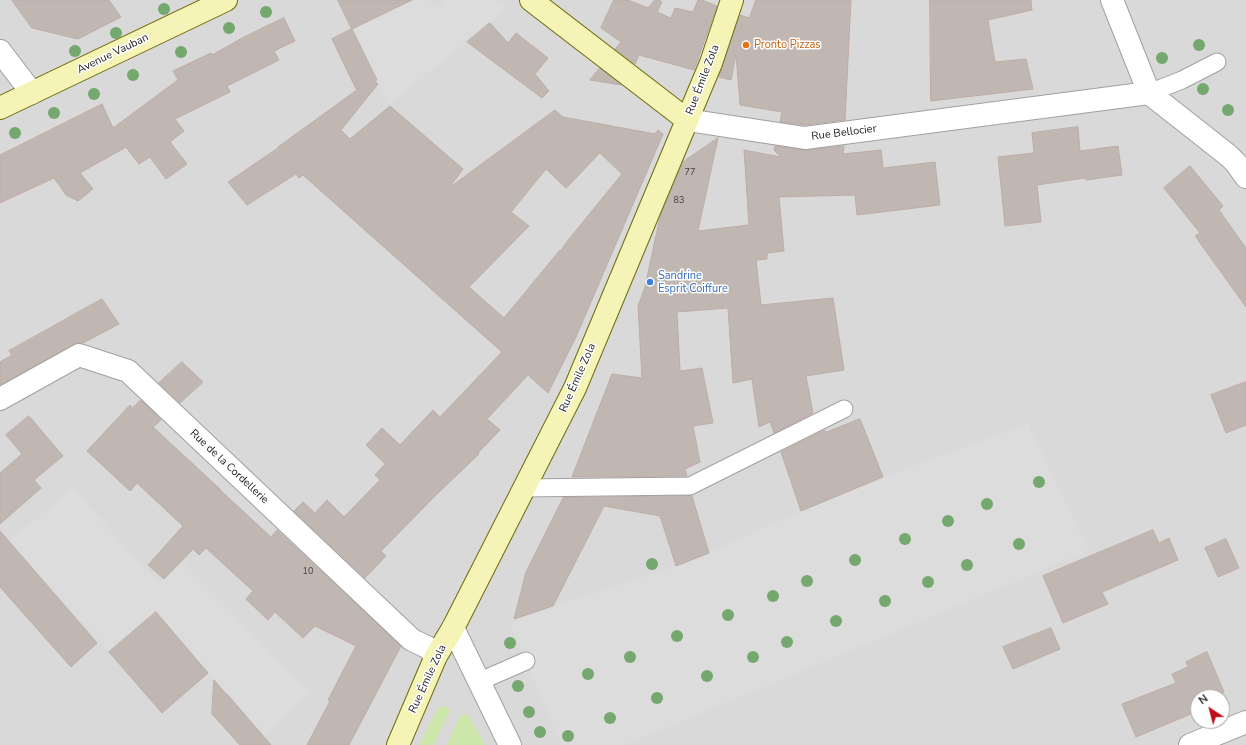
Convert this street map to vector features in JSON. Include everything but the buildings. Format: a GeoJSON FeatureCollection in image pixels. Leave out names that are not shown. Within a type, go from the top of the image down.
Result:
{"type":"FeatureCollection","features":[{"type":"Feature","properties":{"kind":"main road","name":"Avenue Vauban"},"geometry":{"type":"LineString","coordinates":[[0,108],[226,0]]}},
{"type":"Feature","properties":{"kind":"main road","name":"Rue Bellocier"},"geometry":{"type":"LineString","coordinates":[[531,0],[687,120]]}},
{"type":"Feature","properties":{"kind":"main road","name":"Rue Émile Zola"},"geometry":{"type":"LineString","coordinates":[[398,745],[436,656],[453,628],[575,388],[711,63],[732,0]]}},
{"type":"Feature","properties":{"kind":"street"},"geometry":{"type":"LineString","coordinates":[[1112,0],[1149,93],[1229,156],[1246,177]]}},
{"type":"Feature","properties":{"kind":"street"},"geometry":{"type":"LineString","coordinates":[[0,51],[32,93]]}},
{"type":"Feature","properties":{"kind":"street","name":"Rue Bellocier"},"geometry":{"type":"LineString","coordinates":[[687,120],[805,138],[1149,93]]}},
{"type":"Feature","properties":{"kind":"street","name":"Rue de la Cordellerie"},"geometry":{"type":"LineString","coordinates":[[0,400],[78,355],[128,371],[412,640],[427,647],[436,656]]}},
{"type":"Feature","properties":{"kind":"street"},"geometry":{"type":"LineString","coordinates":[[453,628],[510,745]]}},
{"type":"Feature","properties":{"kind":"street"},"geometry":{"type":"LineString","coordinates":[[1190,745],[1246,722]]}},
{"type":"Feature","properties":{"kind":"lane"},"geometry":{"type":"LineString","coordinates":[[1149,93],[1182,80],[1217,62]]}},
{"type":"Feature","properties":{"kind":"lane"},"geometry":{"type":"LineString","coordinates":[[524,488],[690,486],[844,409]]}},
{"type":"Feature","properties":{"kind":"lane"},"geometry":{"type":"LineString","coordinates":[[478,682],[526,661]]}},
{"type":"Feature","properties":{"kind":"shaded area"},"geometry":{"type":"Polygon","coordinates":[[[0,0],[1246,0],[1246,745],[0,745],[0,0]]]}},
{"type":"Feature","properties":{"kind":"shaded area"},"geometry":{"type":"Polygon","coordinates":[[[412,0],[427,0],[439,8],[445,0],[495,0],[508,8],[389,105],[352,29],[412,0]]]}},
{"type":"Feature","properties":{"kind":"shaded area"},"geometry":{"type":"Polygon","coordinates":[[[1028,424],[1089,551],[625,745],[561,745],[510,624],[554,606],[689,562],[801,511],[883,477],[1028,424]]]}},
{"type":"Feature","properties":{"kind":"shaded area"},"geometry":{"type":"Polygon","coordinates":[[[73,488],[158,583],[183,562],[311,693],[263,736],[156,613],[109,652],[9,541],[73,488]]]}},
{"type":"Feature","properties":{"kind":"green space"},"geometry":{"type":"Polygon","coordinates":[[[446,706],[450,710],[434,745],[419,745],[438,708],[446,706]]]}},
{"type":"Feature","properties":{"kind":"green space"},"geometry":{"type":"Polygon","coordinates":[[[468,714],[485,745],[447,745],[460,716],[468,714]]]}},
{"type":"Feature","properties":{"kind":"place","name":"Pronto Pizzas"},"geometry":{"type":"Point","coordinates":[746,45]}},
{"type":"Feature","properties":{"kind":"place","name":"Sandrine Esprit Coiffure"},"geometry":{"type":"Point","coordinates":[650,282]}}]}
